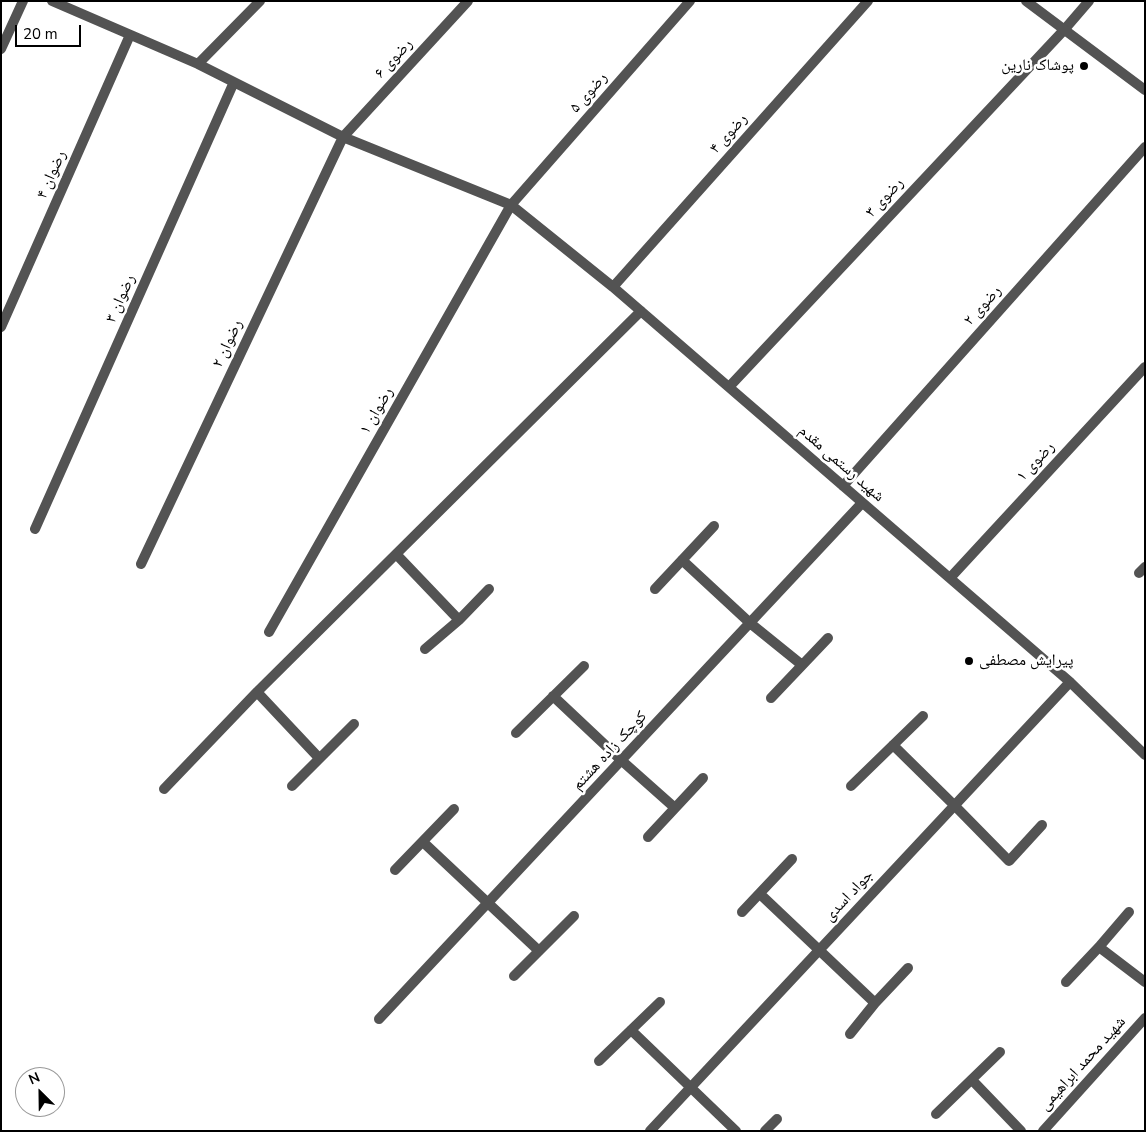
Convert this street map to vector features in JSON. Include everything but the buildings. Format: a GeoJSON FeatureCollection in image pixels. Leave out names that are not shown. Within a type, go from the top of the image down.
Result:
{"type":"FeatureCollection","features":[{"type":"Feature","properties":{"kind":"street"},"geometry":{"type":"LineString","coordinates":[[1,49],[24,1]]}},
{"type":"Feature","properties":{"kind":"street","name":"شهید رستمی مقدم"},"geometry":{"type":"LineString","coordinates":[[52,1],[198,64],[342,136],[511,205],[613,287],[1070,682],[1145,756]]}},
{"type":"Feature","properties":{"kind":"street"},"geometry":{"type":"LineString","coordinates":[[198,64],[260,1]]}},
{"type":"Feature","properties":{"kind":"street","name":"رضوی ۶"},"geometry":{"type":"LineString","coordinates":[[342,136],[468,1]]}},
{"type":"Feature","properties":{"kind":"street","name":"رضوی ۵"},"geometry":{"type":"LineString","coordinates":[[511,205],[690,1]]}},
{"type":"Feature","properties":{"kind":"street","name":"رضوی ۴"},"geometry":{"type":"LineString","coordinates":[[613,287],[868,1]]}},
{"type":"Feature","properties":{"kind":"street"},"geometry":{"type":"LineString","coordinates":[[1026,1],[1145,90]]}},
{"type":"Feature","properties":{"kind":"street","name":"رضوی ۳"},"geometry":{"type":"LineString","coordinates":[[728,387],[1064,30],[1089,1]]}},
{"type":"Feature","properties":{"kind":"street","name":"رضوان ۴"},"geometry":{"type":"LineString","coordinates":[[1,327],[130,35]]}},
{"type":"Feature","properties":{"kind":"street","name":"رضوان ۳"},"geometry":{"type":"LineString","coordinates":[[35,529],[234,82]]}},
{"type":"Feature","properties":{"kind":"street","name":"رضوان ۲"},"geometry":{"type":"LineString","coordinates":[[141,564],[342,136]]}},
{"type":"Feature","properties":{"kind":"street","name":"رضوی ۲"},"geometry":{"type":"LineString","coordinates":[[843,486],[1145,147]]}},
{"type":"Feature","properties":{"kind":"street","name":"رضوان ۱"},"geometry":{"type":"LineString","coordinates":[[268,632],[511,205]]}},
{"type":"Feature","properties":{"kind":"street"},"geometry":{"type":"LineString","coordinates":[[164,789],[257,692],[641,311]]}},
{"type":"Feature","properties":{"kind":"street","name":"رضوی ۱"},"geometry":{"type":"LineString","coordinates":[[950,578],[1145,367]]}},
{"type":"Feature","properties":{"kind":"street","name":"کوچک زاده هشتم"},"geometry":{"type":"LineString","coordinates":[[379,1019],[862,502]]}},
{"type":"Feature","properties":{"kind":"street"},"geometry":{"type":"LineString","coordinates":[[655,589],[714,526]]}},
{"type":"Feature","properties":{"kind":"street"},"geometry":{"type":"LineString","coordinates":[[396,554],[459,620]]}},
{"type":"Feature","properties":{"kind":"street"},"geometry":{"type":"LineString","coordinates":[[682,560],[750,623],[802,665]]}},
{"type":"Feature","properties":{"kind":"street"},"geometry":{"type":"LineString","coordinates":[[425,649],[459,620],[489,589]]}},
{"type":"Feature","properties":{"kind":"street"},"geometry":{"type":"LineString","coordinates":[[771,698],[828,638]]}},
{"type":"Feature","properties":{"kind":"street"},"geometry":{"type":"LineString","coordinates":[[516,733],[584,666]]}},
{"type":"Feature","properties":{"kind":"street","name":"جواد اسدی"},"geometry":{"type":"LineString","coordinates":[[650,1131],[1070,682]]}},
{"type":"Feature","properties":{"kind":"street"},"geometry":{"type":"LineString","coordinates":[[257,692],[319,758]]}},
{"type":"Feature","properties":{"kind":"street"},"geometry":{"type":"LineString","coordinates":[[553,696],[675,808]]}},
{"type":"Feature","properties":{"kind":"street"},"geometry":{"type":"LineString","coordinates":[[851,786],[923,716]]}},
{"type":"Feature","properties":{"kind":"street"},"geometry":{"type":"LineString","coordinates":[[292,786],[354,724]]}},
{"type":"Feature","properties":{"kind":"street"},"geometry":{"type":"LineString","coordinates":[[893,745],[1009,860],[1042,825]]}},
{"type":"Feature","properties":{"kind":"street"},"geometry":{"type":"LineString","coordinates":[[648,837],[702,778]]}},
{"type":"Feature","properties":{"kind":"street"},"geometry":{"type":"LineString","coordinates":[[395,870],[454,809]]}},
{"type":"Feature","properties":{"kind":"street"},"geometry":{"type":"LineString","coordinates":[[423,842],[539,951]]}},
{"type":"Feature","properties":{"kind":"street"},"geometry":{"type":"LineString","coordinates":[[742,912],[792,859]]}},
{"type":"Feature","properties":{"kind":"street"},"geometry":{"type":"LineString","coordinates":[[760,894],[875,1003]]}},
{"type":"Feature","properties":{"kind":"street"},"geometry":{"type":"LineString","coordinates":[[1066,982],[1129,912]]}},
{"type":"Feature","properties":{"kind":"street"},"geometry":{"type":"LineString","coordinates":[[514,976],[574,916]]}},
{"type":"Feature","properties":{"kind":"street"},"geometry":{"type":"LineString","coordinates":[[1099,947],[1145,982]]}},
{"type":"Feature","properties":{"kind":"street"},"geometry":{"type":"LineString","coordinates":[[850,1034],[875,1003],[908,968]]}},
{"type":"Feature","properties":{"kind":"street"},"geometry":{"type":"LineString","coordinates":[[599,1062],[660,1002]]}},
{"type":"Feature","properties":{"kind":"street","name":"شهید محمد ابراهیمی"},"geometry":{"type":"LineString","coordinates":[[1042,1131],[1145,1018]]}},
{"type":"Feature","properties":{"kind":"street"},"geometry":{"type":"LineString","coordinates":[[631,1030],[736,1131]]}},
{"type":"Feature","properties":{"kind":"street"},"geometry":{"type":"LineString","coordinates":[[936,1114],[1000,1052]]}},
{"type":"Feature","properties":{"kind":"street"},"geometry":{"type":"LineString","coordinates":[[972,1080],[1021,1131]]}},
{"type":"Feature","properties":{"kind":"street"},"geometry":{"type":"LineString","coordinates":[[765,1131],[777,1119]]}},
{"type":"Feature","properties":{"kind":"place","name":"پوشاک نارین"},"geometry":{"type":"Point","coordinates":[1084,66]}},
{"type":"Feature","properties":{"kind":"place","name":"پیرایش مصطفی"},"geometry":{"type":"Point","coordinates":[969,661]}}]}
